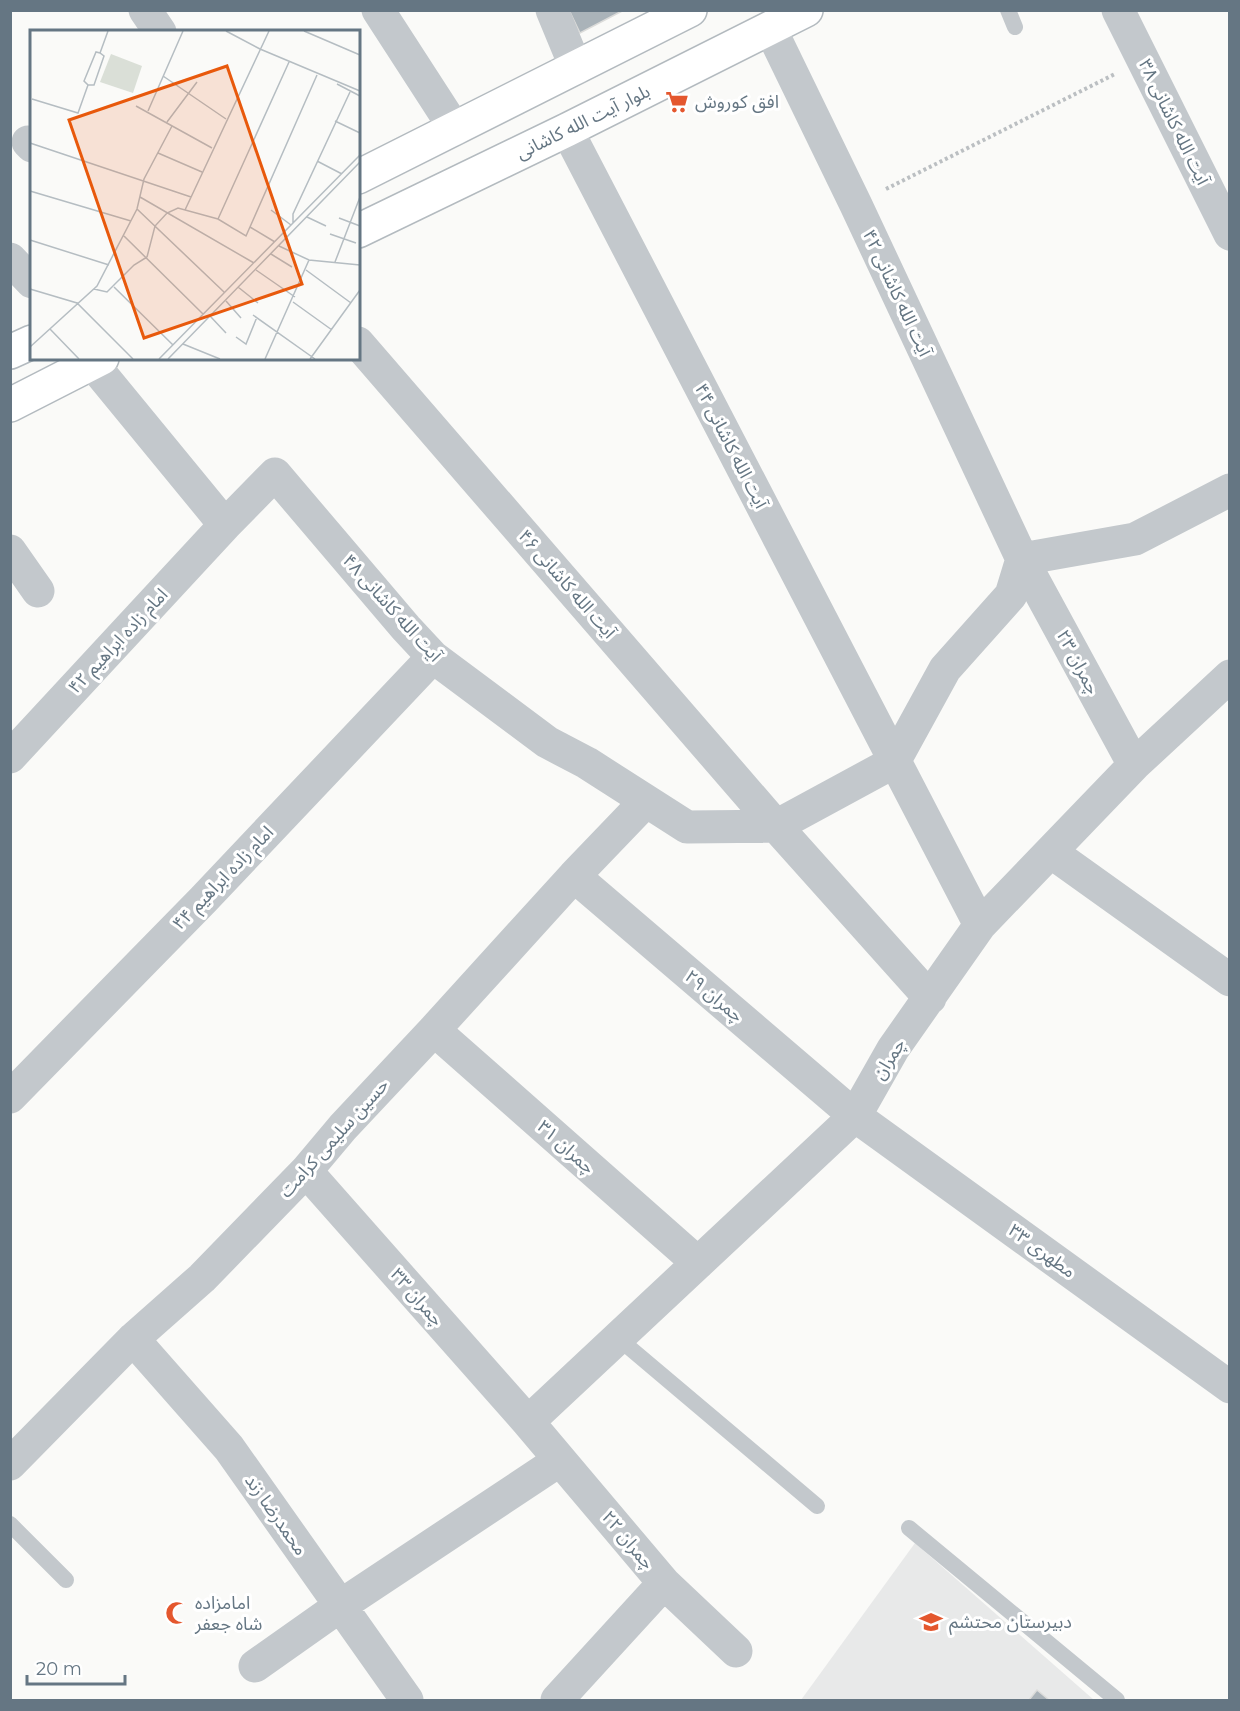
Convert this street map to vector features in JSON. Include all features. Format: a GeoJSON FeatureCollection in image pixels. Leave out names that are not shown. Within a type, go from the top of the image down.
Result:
{"type":"FeatureCollection","features":[{"type":"Feature","properties":{"kind":"main road"},"geometry":{"type":"LineString","coordinates":[[360,176],[690,10]]}},
{"type":"Feature","properties":{"kind":"main road","name":"بلوار آیت الله کاشانی"},"geometry":{"type":"LineString","coordinates":[[360,230],[567,130],[806,10]]}},
{"type":"Feature","properties":{"kind":"main road"},"geometry":{"type":"LineString","coordinates":[[10,352],[30,343]]}},
{"type":"Feature","properties":{"kind":"main road"},"geometry":{"type":"LineString","coordinates":[[10,405],[94,360]]}},
{"type":"Feature","properties":{"kind":"street"},"geometry":{"type":"LineString","coordinates":[[145,10],[159,30]]}},
{"type":"Feature","properties":{"kind":"street"},"geometry":{"type":"LineString","coordinates":[[378,10],[455,129]]}},
{"type":"Feature","properties":{"kind":"street"},"geometry":{"type":"LineString","coordinates":[[552,10],[576,68]]}},
{"type":"Feature","properties":{"kind":"street","name":"آیت الله کاشانی ۳۸"},"geometry":{"type":"LineString","coordinates":[[1118,10],[1230,234]]}},
{"type":"Feature","properties":{"kind":"street","name":"آیت الله کاشانی ۴۲"},"geometry":{"type":"LineString","coordinates":[[770,28],[856,205],[1022,559]]}},
{"type":"Feature","properties":{"kind":"street","name":"آیت الله کاشانی ۴۴"},"geometry":{"type":"LineString","coordinates":[[567,130],[980,925]]}},
{"type":"Feature","properties":{"kind":"street"},"geometry":{"type":"LineString","coordinates":[[10,259],[30,280]]}},
{"type":"Feature","properties":{"kind":"street","name":"آیت الله کاشانی ۴۶"},"geometry":{"type":"LineString","coordinates":[[360,345],[776,826],[930,998]]}},
{"type":"Feature","properties":{"kind":"street"},"geometry":{"type":"LineString","coordinates":[[94,360],[225,525]]}},
{"type":"Feature","properties":{"kind":"street","name":"آیت الله کاشانی ۴۸"},"geometry":{"type":"LineString","coordinates":[[225,525],[276,474],[398,619],[433,657],[547,742],[587,763],[687,827],[776,826]]}},
{"type":"Feature","properties":{"kind":"street"},"geometry":{"type":"LineString","coordinates":[[776,826],[894,762],[945,669],[1011,595],[1022,559],[1135,539],[1230,490]]}},
{"type":"Feature","properties":{"kind":"street","name":"امام زاده ابراهیم ۴۲"},"geometry":{"type":"LineString","coordinates":[[10,756],[225,525]]}},
{"type":"Feature","properties":{"kind":"street"},"geometry":{"type":"LineString","coordinates":[[10,551],[38,591]]}},
{"type":"Feature","properties":{"kind":"street","name":"چمران ۲۳"},"geometry":{"type":"LineString","coordinates":[[1022,559],[1134,765]]}},
{"type":"Feature","properties":{"kind":"street","name":"امام زاده ابراهیم ۴۴"},"geometry":{"type":"LineString","coordinates":[[10,1097],[203,900],[433,657]]}},
{"type":"Feature","properties":{"kind":"street","name":"چمران"},"geometry":{"type":"LineString","coordinates":[[528,1422],[855,1116],[893,1049],[980,925],[1134,765],[1230,676]]}},
{"type":"Feature","properties":{"kind":"street","name":"حسین سلیمی کرامت"},"geometry":{"type":"LineString","coordinates":[[10,1464],[133,1339],[201,1278],[306,1171],[343,1127],[573,876],[646,801]]}},
{"type":"Feature","properties":{"kind":"street"},"geometry":{"type":"LineString","coordinates":[[1051,852],[1230,980]]}},
{"type":"Feature","properties":{"kind":"street","name":"چمران ۲۹"},"geometry":{"type":"LineString","coordinates":[[573,876],[855,1116]]}},
{"type":"Feature","properties":{"kind":"street","name":"چمران ۳۱"},"geometry":{"type":"LineString","coordinates":[[434,1030],[698,1263]]}},
{"type":"Feature","properties":{"kind":"street","name":"مطهری ۳۳"},"geometry":{"type":"LineString","coordinates":[[855,1116],[1230,1387]]}},
{"type":"Feature","properties":{"kind":"street","name":"چمران ۳۳"},"geometry":{"type":"LineString","coordinates":[[306,1171],[528,1422]]}},
{"type":"Feature","properties":{"kind":"street","name":"محمدرضا زند"},"geometry":{"type":"LineString","coordinates":[[133,1339],[229,1448],[406,1701]]}},
{"type":"Feature","properties":{"kind":"street","name":"چمران ۲۲"},"geometry":{"type":"LineString","coordinates":[[528,1422],[664,1583],[736,1651]]}},
{"type":"Feature","properties":{"kind":"street"},"geometry":{"type":"LineString","coordinates":[[255,1666],[340,1606],[560,1460]]}},
{"type":"Feature","properties":{"kind":"street"},"geometry":{"type":"LineString","coordinates":[[557,1701],[664,1583]]}},
{"type":"Feature","properties":{"kind":"lane"},"geometry":{"type":"LineString","coordinates":[[1008,10],[1015,27]]}},
{"type":"Feature","properties":{"kind":"lane"},"geometry":{"type":"LineString","coordinates":[[618,1338],[817,1506]]}},
{"type":"Feature","properties":{"kind":"lane"},"geometry":{"type":"LineString","coordinates":[[10,1524],[66,1580]]}},
{"type":"Feature","properties":{"kind":"lane"},"geometry":{"type":"LineString","coordinates":[[909,1528],[1117,1701]]}},
{"type":"Feature","properties":{"kind":"path"},"geometry":{"type":"LineString","coordinates":[[856,205],[1143,60]]}},
{"type":"Feature","properties":{"kind":"shaded area","name":"دبیرستان محتشم"},"geometry":{"type":"Polygon","coordinates":[[[915,1543],[1094,1700],[801,1700],[915,1543]]]}},
{"type":"Feature","properties":{"kind":"building"},"geometry":{"type":"Polygon","coordinates":[[[569,10],[624,10],[580,33],[569,10]]]}},
{"type":"Feature","properties":{"kind":"building"},"geometry":{"type":"Polygon","coordinates":[[[1037,1690],[1049,1700],[1029,1700],[1037,1690]]]}},
{"type":"Feature","properties":{"kind":"place","name":"افق کوروش"},"geometry":{"type":"Point","coordinates":[677,102]}},
{"type":"Feature","properties":{"kind":"place","name":"امامزاده شاه جعفر"},"geometry":{"type":"Point","coordinates":[177,1613]}},
{"type":"Feature","properties":{"kind":"place","name":"دبیرستان محتشم"},"geometry":{"type":"Point","coordinates":[931,1622]}}]}
